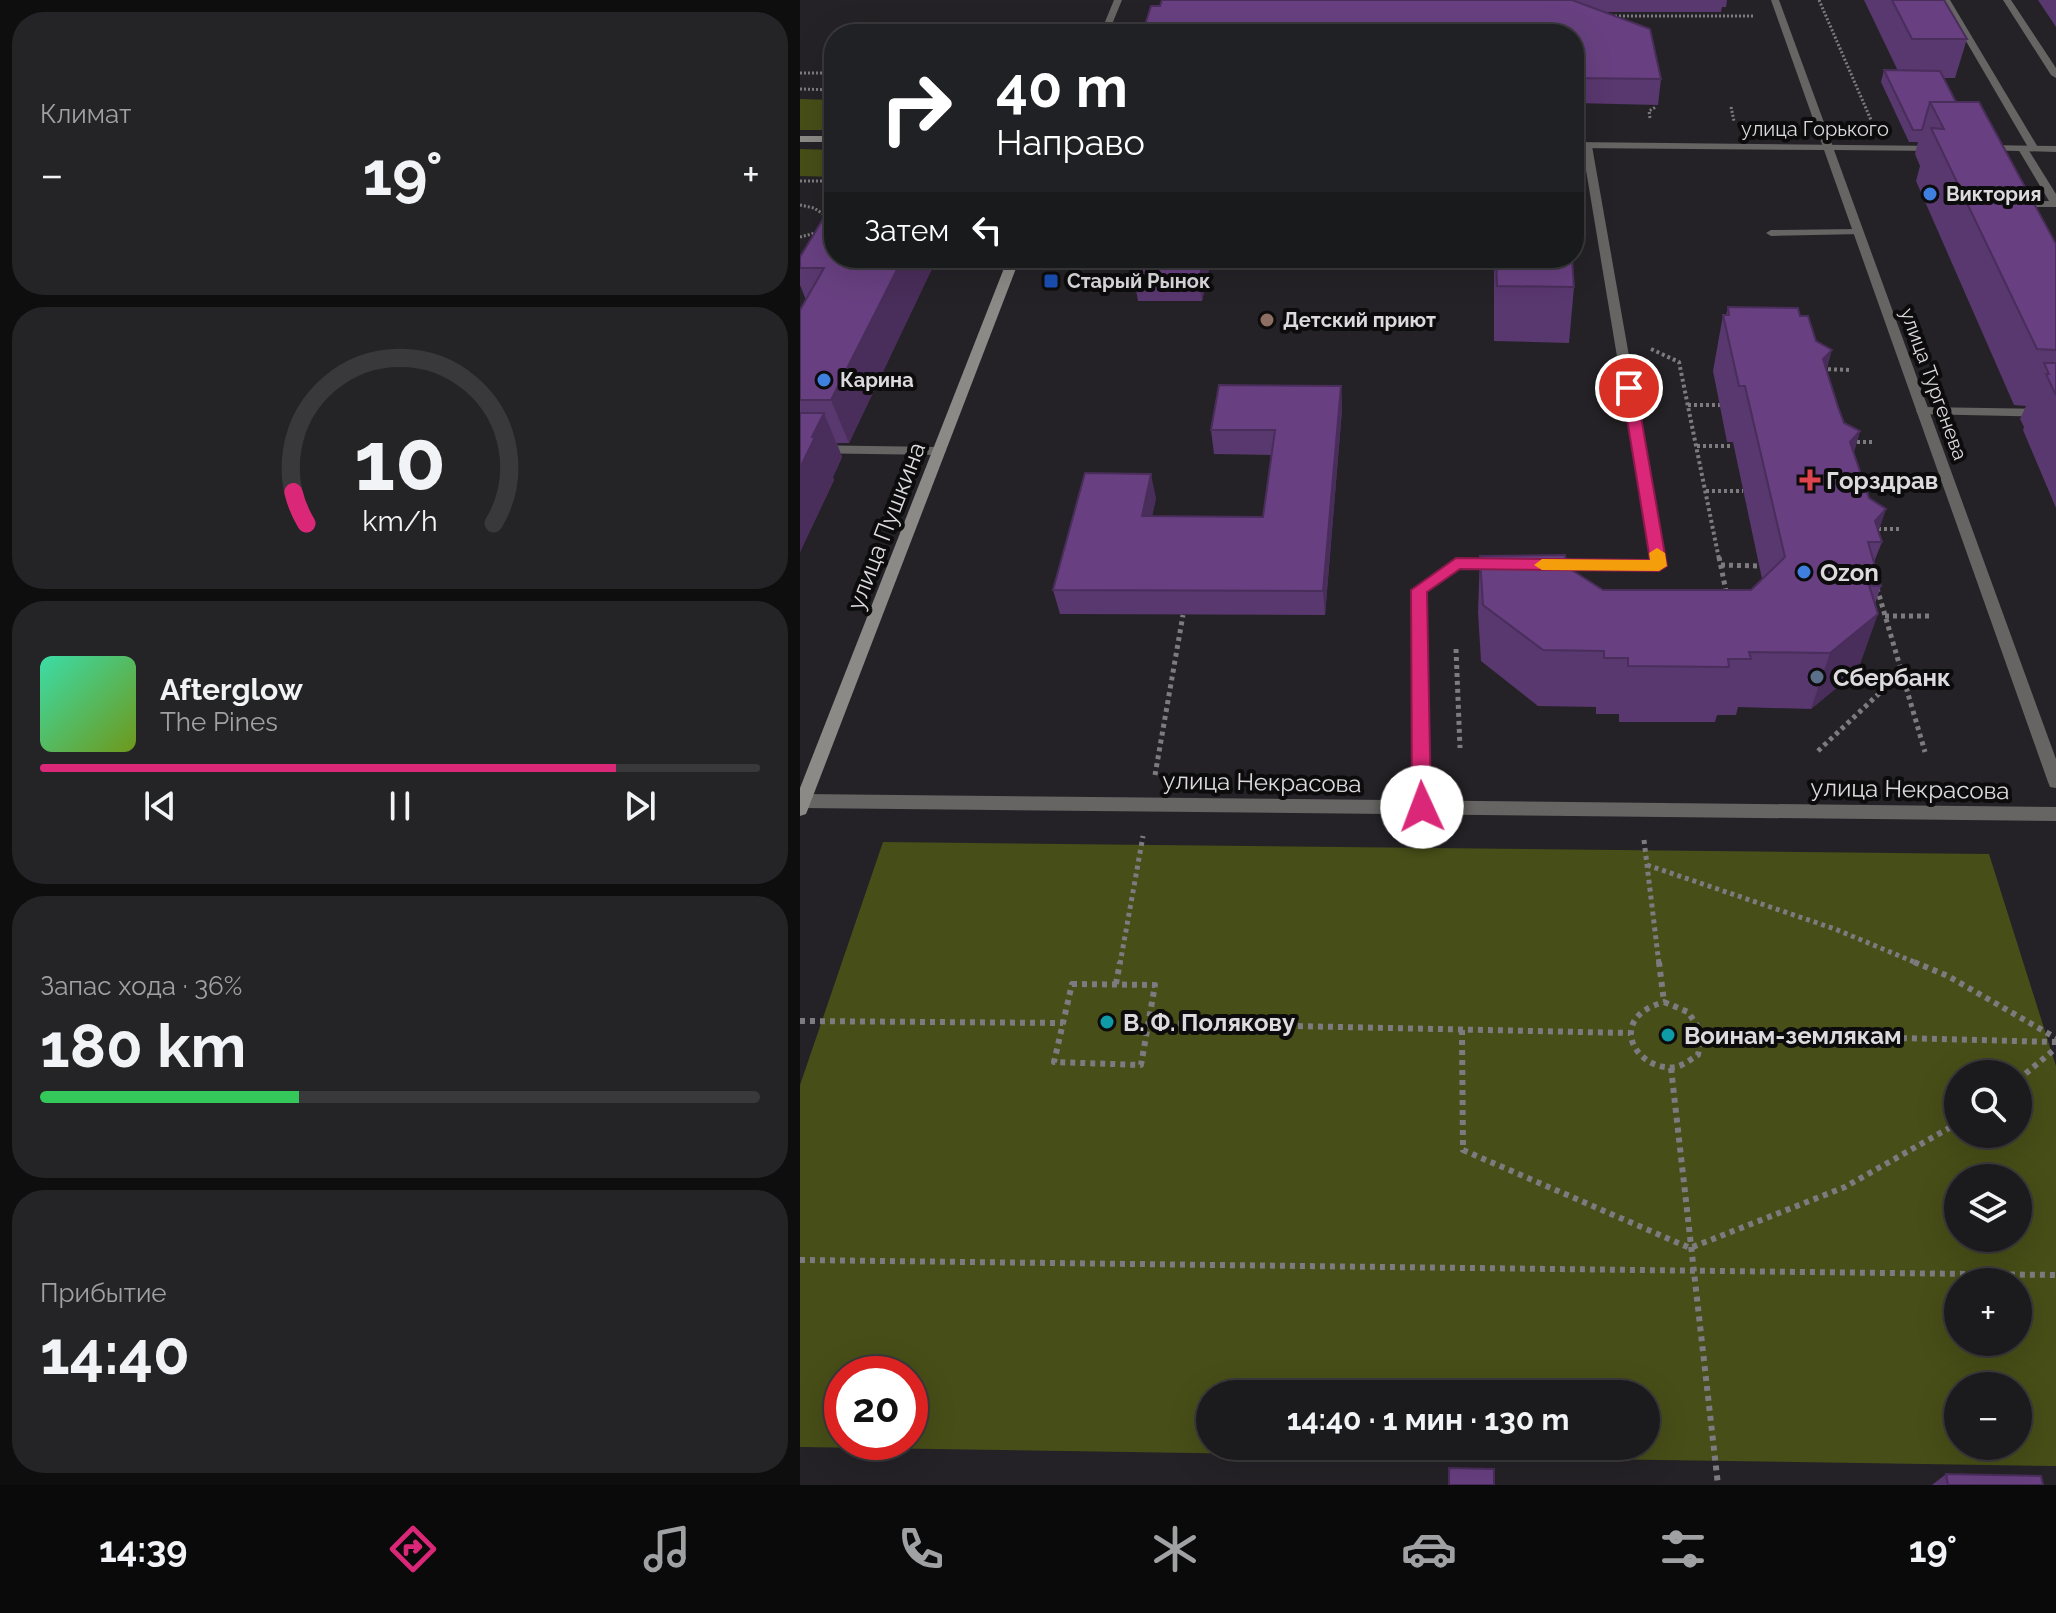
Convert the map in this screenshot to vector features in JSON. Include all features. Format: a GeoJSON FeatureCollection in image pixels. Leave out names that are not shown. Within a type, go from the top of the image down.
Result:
{"type":"FeatureCollection","features":[{"type":"Feature","properties":{"kind":"main road"},"geometry":{"type":"LineString","coordinates":[[800,139],[824,139]]}},
{"type":"Feature","properties":{"kind":"main road","name":"улица Пушкина"},"geometry":{"type":"LineString","coordinates":[[802,805],[1010,268]]}},
{"type":"Feature","properties":{"kind":"street"},"geometry":{"type":"LineString","coordinates":[[1108,24],[1118,0]]}},
{"type":"Feature","properties":{"kind":"street","name":"улица Тургенева"},"geometry":{"type":"LineString","coordinates":[[1775,0],[2056,782]]}},
{"type":"Feature","properties":{"kind":"street"},"geometry":{"type":"LineString","coordinates":[[1946,0],[2056,203],[2010,204],[2016,215]]}},
{"type":"Feature","properties":{"kind":"street"},"geometry":{"type":"LineString","coordinates":[[2007,0],[2056,75]]}},
{"type":"Feature","properties":{"kind":"street","name":"улица Горького"},"geometry":{"type":"LineString","coordinates":[[1584,146],[1945,148]]}},
{"type":"Feature","properties":{"kind":"street"},"geometry":{"type":"LineString","coordinates":[[1976,148],[2056,149]]}},
{"type":"Feature","properties":{"kind":"street"},"geometry":{"type":"LineString","coordinates":[[1534,564],[1659,566],[1584,167]]}},
{"type":"Feature","properties":{"kind":"street"},"geometry":{"type":"LineString","coordinates":[[1771,233],[1858,232]]}},
{"type":"Feature","properties":{"kind":"street"},"geometry":{"type":"LineString","coordinates":[[1922,411],[2056,413]]}},
{"type":"Feature","properties":{"kind":"street"},"geometry":{"type":"LineString","coordinates":[[800,449],[939,451]]}},
{"type":"Feature","properties":{"kind":"street"},"geometry":{"type":"LineString","coordinates":[[1422,807],[1419,590],[1456,564],[1519,564]]}},
{"type":"Feature","properties":{"kind":"street","name":"улица Некрасова"},"geometry":{"type":"LineString","coordinates":[[802,805],[1149,804],[2056,814]]}},
{"type":"Feature","properties":{"kind":"path"},"geometry":{"type":"LineString","coordinates":[[1819,0],[1883,148]]}},
{"type":"Feature","properties":{"kind":"path"},"geometry":{"type":"LineString","coordinates":[[1603,16],[1758,16]]}},
{"type":"Feature","properties":{"kind":"path"},"geometry":{"type":"LineString","coordinates":[[800,73],[824,73]]}},
{"type":"Feature","properties":{"kind":"path"},"geometry":{"type":"LineString","coordinates":[[800,89],[824,90]]}},
{"type":"Feature","properties":{"kind":"path"},"geometry":{"type":"LineString","coordinates":[[1651,120],[1649,111],[1656,107]]}},
{"type":"Feature","properties":{"kind":"path"},"geometry":{"type":"LineString","coordinates":[[1731,107],[1734,121]]}},
{"type":"Feature","properties":{"kind":"path"},"geometry":{"type":"LineString","coordinates":[[800,181],[824,181]]}},
{"type":"Feature","properties":{"kind":"path"},"geometry":{"type":"LineString","coordinates":[[800,205],[824,214]]}},
{"type":"Feature","properties":{"kind":"path"},"geometry":{"type":"LineString","coordinates":[[800,237],[824,231]]}},
{"type":"Feature","properties":{"kind":"path"},"geometry":{"type":"LineString","coordinates":[[1813,369],[1851,370]]}},
{"type":"Feature","properties":{"kind":"path"},"geometry":{"type":"LineString","coordinates":[[1688,405],[1726,405]]}},
{"type":"Feature","properties":{"kind":"path"},"geometry":{"type":"LineString","coordinates":[[1847,442],[1874,442]]}},
{"type":"Feature","properties":{"kind":"path"},"geometry":{"type":"LineString","coordinates":[[1697,446],[1733,446]]}},
{"type":"Feature","properties":{"kind":"path"},"geometry":{"type":"LineString","coordinates":[[1706,491],[1743,491]]}},
{"type":"Feature","properties":{"kind":"path"},"geometry":{"type":"LineString","coordinates":[[1859,529],[1902,529]]}},
{"type":"Feature","properties":{"kind":"path"},"geometry":{"type":"LineString","coordinates":[[1721,565],[1760,566]]}},
{"type":"Feature","properties":{"kind":"path"},"geometry":{"type":"LineString","coordinates":[[1876,587],[1925,752]]}},
{"type":"Feature","properties":{"kind":"path"},"geometry":{"type":"LineString","coordinates":[[1116,984],[1183,615]]}},
{"type":"Feature","properties":{"kind":"path"},"geometry":{"type":"LineString","coordinates":[[1885,616],[1929,616]]}},
{"type":"Feature","properties":{"kind":"path"},"geometry":{"type":"LineString","coordinates":[[1818,751],[1902,672]]}},
{"type":"Feature","properties":{"kind":"path"},"geometry":{"type":"LineString","coordinates":[[1643,839],[1664,1002]]}},
{"type":"Feature","properties":{"kind":"path"},"geometry":{"type":"LineString","coordinates":[[1647,865],[1835,929],[1934,970],[2056,1040]]}},
{"type":"Feature","properties":{"kind":"path"},"geometry":{"type":"LineString","coordinates":[[1072,984],[1116,984],[1155,985],[1141,1065],[1054,1062],[1072,984]]}},
{"type":"Feature","properties":{"kind":"path"},"geometry":{"type":"LineString","coordinates":[[1664,1002],[1678,1004],[1690,1013],[1702,1033],[1698,1055],[1690,1062],[1671,1068],[1645,1059],[1637,1052],[1630,1033],[1635,1014],[1643,1007],[1664,1002]]}},
{"type":"Feature","properties":{"kind":"path"},"geometry":{"type":"LineString","coordinates":[[800,1021],[1063,1023]]}},
{"type":"Feature","properties":{"kind":"path"},"geometry":{"type":"LineString","coordinates":[[1148,1023],[1630,1033]]}},
{"type":"Feature","properties":{"kind":"path"},"geometry":{"type":"LineString","coordinates":[[1462,1030],[1463,1150],[1690,1248],[1845,1187],[1944,1131]]}},
{"type":"Feature","properties":{"kind":"path"},"geometry":{"type":"LineString","coordinates":[[1702,1033],[2056,1040]]}},
{"type":"Feature","properties":{"kind":"path"},"geometry":{"type":"LineString","coordinates":[[2032,1068],[2056,1048]]}},
{"type":"Feature","properties":{"kind":"path"},"geometry":{"type":"LineString","coordinates":[[1671,1068],[1718,1485]]}},
{"type":"Feature","properties":{"kind":"path"},"geometry":{"type":"LineString","coordinates":[[800,1260],[2056,1275]]}},
{"type":"Feature","properties":{"kind":"green space"},"geometry":{"type":"Polygon","coordinates":[[[800,99],[824,100],[824,130],[800,130],[800,99]]]}},
{"type":"Feature","properties":{"kind":"green space"},"geometry":{"type":"Polygon","coordinates":[[[800,149],[824,150],[824,177],[800,176],[800,149]]]}},
{"type":"Feature","properties":{"kind":"green space"},"geometry":{"type":"Polygon","coordinates":[[[883,842],[1989,854],[2056,1066],[2056,1466],[1659,1460],[1660,1380],[1196,1380],[1196,1453],[928,1449],[928,1356],[824,1356],[824,1447],[800,1447],[800,1085],[883,842]]]}},
{"type":"Feature","properties":{"kind":"building"},"geometry":{"type":"Polygon","coordinates":[[[1162,0],[1572,0],[1650,29],[1661,79],[1584,78],[1584,24],[1145,24],[1151,6],[1160,6],[1162,0]]]}},
{"type":"Feature","properties":{"kind":"building"},"geometry":{"type":"Polygon","coordinates":[[[1892,0],[1944,0],[1967,39],[1912,39],[1892,0]]]}},
{"type":"Feature","properties":{"kind":"building"},"geometry":{"type":"Polygon","coordinates":[[[1884,70],[1940,71],[1956,102],[1930,102],[1922,130],[1913,130],[1884,70]]]}},
{"type":"Feature","properties":{"kind":"building"},"geometry":{"type":"Polygon","coordinates":[[[1930,102],[1979,102],[2056,244],[2056,350],[2037,349],[1931,128],[1944,129],[1930,102]]]}},
{"type":"Feature","properties":{"kind":"building"},"geometry":{"type":"Polygon","coordinates":[[[824,217],[824,268],[800,268],[800,257],[824,217]]]}},
{"type":"Feature","properties":{"kind":"building"},"geometry":{"type":"Polygon","coordinates":[[[824,268],[898,268],[831,400],[800,400],[800,310],[824,268]]]}},
{"type":"Feature","properties":{"kind":"building"},"geometry":{"type":"Polygon","coordinates":[[[1137,268],[1202,268],[1199,280],[1134,279],[1137,268]]]}},
{"type":"Feature","properties":{"kind":"building"},"geometry":{"type":"Polygon","coordinates":[[[1496,268],[1573,268],[1574,287],[1497,286],[1496,268]]]}},
{"type":"Feature","properties":{"kind":"building"},"geometry":{"type":"Polygon","coordinates":[[[1728,307],[1798,308],[1800,316],[1808,316],[1816,341],[1832,350],[1823,359],[1838,407],[1844,423],[1860,431],[1850,442],[1869,498],[1886,509],[1875,521],[1882,542],[1868,542],[1881,586],[1869,585],[1878,614],[1830,653],[1749,652],[1751,659],[1728,659],[1729,667],[1628,666],[1628,658],[1604,658],[1604,651],[1543,650],[1483,605],[1480,556],[1565,555],[1567,567],[1603,590],[1751,590],[1785,557],[1745,386],[1739,386],[1723,315],[1729,315],[1728,307]]]}},
{"type":"Feature","properties":{"kind":"building"},"geometry":{"type":"Polygon","coordinates":[[[2044,363],[2056,363],[2056,395],[2046,374],[2049,374],[2044,363]]]}},
{"type":"Feature","properties":{"kind":"building"},"geometry":{"type":"Polygon","coordinates":[[[1219,385],[1341,386],[1323,591],[1053,590],[1085,473],[1151,474],[1142,516],[1263,517],[1275,430],[1211,430],[1219,385]]]}},
{"type":"Feature","properties":{"kind":"building"},"geometry":{"type":"Polygon","coordinates":[[[800,413],[824,413],[800,468],[800,413]]]}},
{"type":"Feature","properties":{"kind":"building"},"geometry":{"type":"Polygon","coordinates":[[[1449,1468],[1494,1469],[1494,1485],[1449,1485],[1449,1468]]]}},
{"type":"Feature","properties":{"kind":"building"},"geometry":{"type":"Polygon","coordinates":[[[1946,1474],[2041,1476],[2043,1485],[1948,1485],[1946,1474]]]}},
{"type":"Feature","properties":{"kind":"slow traffic"},"geometry":{"type":"LineString","coordinates":[[1542,565],[1659,566],[1657,553]]}},
{"type":"Feature","properties":{"kind":"place","name":"Виктория"},"geometry":{"type":"Point","coordinates":[1930,194]}},
{"type":"Feature","properties":{"kind":"place","name":"Старый Рынок"},"geometry":{"type":"Point","coordinates":[1051,281]}},
{"type":"Feature","properties":{"kind":"place","name":"Детский приют"},"geometry":{"type":"Point","coordinates":[1267,320]}},
{"type":"Feature","properties":{"kind":"place","name":"Карина"},"geometry":{"type":"Point","coordinates":[824,380]}},
{"type":"Feature","properties":{"kind":"place","name":"Горздрав"},"geometry":{"type":"Point","coordinates":[1810,480]}},
{"type":"Feature","properties":{"kind":"place","name":"Ozon"},"geometry":{"type":"Point","coordinates":[1804,572]}},
{"type":"Feature","properties":{"kind":"place","name":"Сбербанк"},"geometry":{"type":"Point","coordinates":[1817,677]}},
{"type":"Feature","properties":{"kind":"place","name":"В. Ф. Полякову"},"geometry":{"type":"Point","coordinates":[1107,1022]}},
{"type":"Feature","properties":{"kind":"place","name":"Воинам-землякам"},"geometry":{"type":"Point","coordinates":[1668,1035]}},
{"type":"Feature","properties":{"kind":"route"},"geometry":{"type":"LineString","coordinates":[[1422,807],[1419,590],[1456,564],[1659,566],[1629,388]]}}]}
